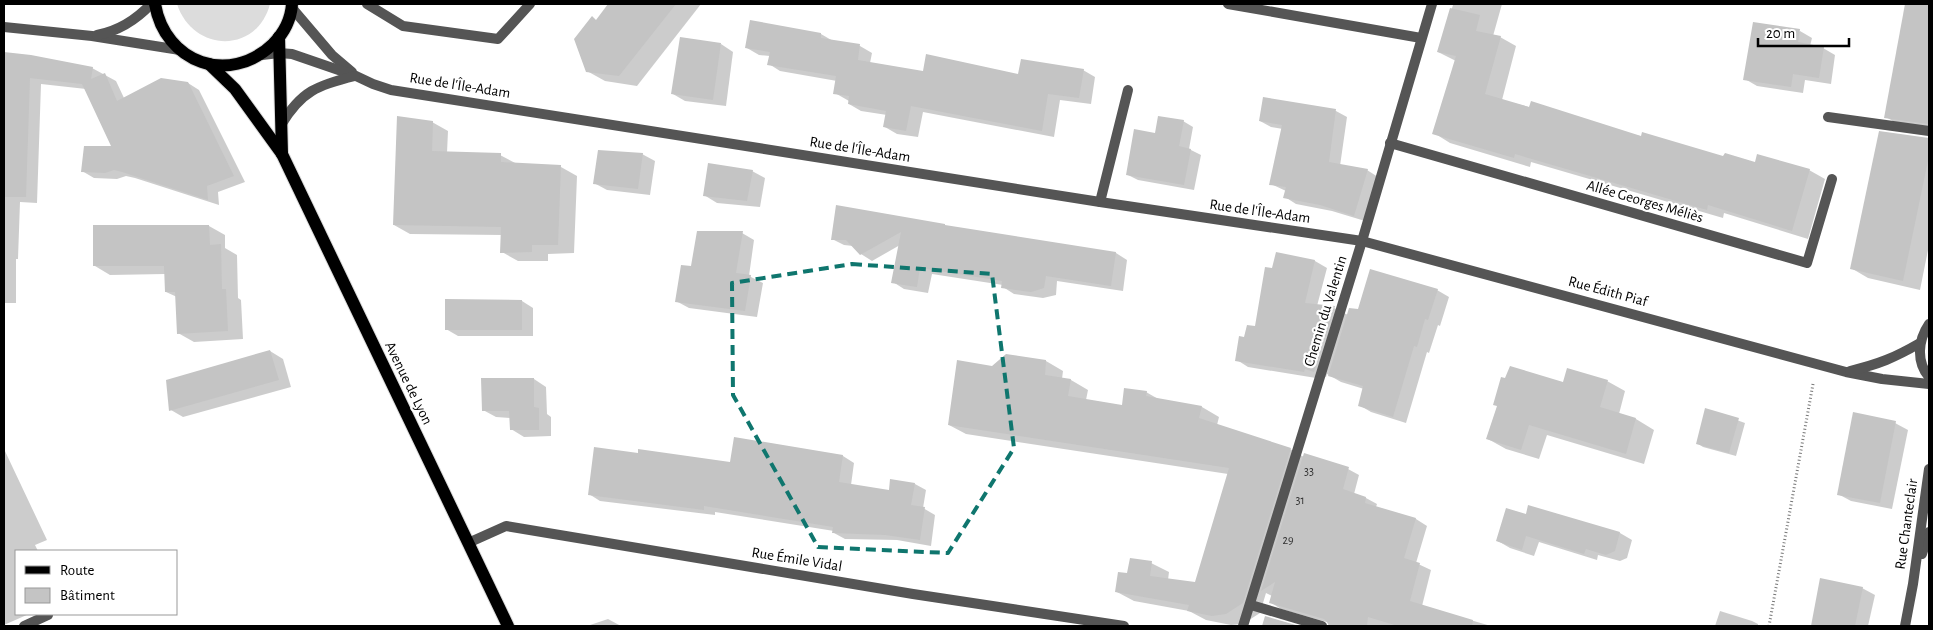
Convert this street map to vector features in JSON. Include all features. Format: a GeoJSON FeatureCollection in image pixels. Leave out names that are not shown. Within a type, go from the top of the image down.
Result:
{"type":"FeatureCollection","features":[{"type":"Feature","properties":{"kind":"main road"},"geometry":{"type":"LineString","coordinates":[[155,4],[161,26],[169,39],[180,50],[193,59],[209,64],[229,66],[248,61],[262,54],[280,37],[288,24],[292,6]]}},
{"type":"Feature","properties":{"kind":"main road"},"geometry":{"type":"LineString","coordinates":[[280,37],[280,128],[282,154]]}},
{"type":"Feature","properties":{"kind":"main road"},"geometry":{"type":"LineString","coordinates":[[209,64],[235,89],[282,154]]}},
{"type":"Feature","properties":{"kind":"main road","name":"Avenue de Lyon"},"geometry":{"type":"LineString","coordinates":[[282,154],[508,626]]}},
{"type":"Feature","properties":{"kind":"street"},"geometry":{"type":"LineString","coordinates":[[92,36],[109,33],[128,23],[151,4]]}},
{"type":"Feature","properties":{"kind":"street"},"geometry":{"type":"LineString","coordinates":[[366,4],[403,26],[498,39],[530,4]]}},
{"type":"Feature","properties":{"kind":"street"},"geometry":{"type":"LineString","coordinates":[[1228,4],[1421,38]]}},
{"type":"Feature","properties":{"kind":"street","name":"Chemin du Valentin"},"geometry":{"type":"LineString","coordinates":[[1243,626],[1362,241],[1432,4]]}},
{"type":"Feature","properties":{"kind":"street","name":"Rue de l'Île-Adam"},"geometry":{"type":"LineString","coordinates":[[292,6],[332,55],[356,76]]}},
{"type":"Feature","properties":{"kind":"street"},"geometry":{"type":"LineString","coordinates":[[4,27],[92,36],[180,50]]}},
{"type":"Feature","properties":{"kind":"street","name":"Rue de l'Île-Adam"},"geometry":{"type":"LineString","coordinates":[[262,54],[292,54],[391,90],[1100,202],[1362,241]]}},
{"type":"Feature","properties":{"kind":"street"},"geometry":{"type":"LineString","coordinates":[[280,128],[291,108],[307,93],[329,83],[356,76]]}},
{"type":"Feature","properties":{"kind":"street"},"geometry":{"type":"LineString","coordinates":[[1100,202],[1128,90]]}},
{"type":"Feature","properties":{"kind":"street"},"geometry":{"type":"LineString","coordinates":[[1828,117],[1929,131]]}},
{"type":"Feature","properties":{"kind":"street","name":"Allée Georges Méliès"},"geometry":{"type":"LineString","coordinates":[[1390,143],[1807,263],[1832,179]]}},
{"type":"Feature","properties":{"kind":"street","name":"Rue Édith Piaf"},"geometry":{"type":"LineString","coordinates":[[1362,241],[1846,372],[1882,379],[1929,384]]}},
{"type":"Feature","properties":{"kind":"street"},"geometry":{"type":"LineString","coordinates":[[1929,324],[1924,331],[1920,343],[1920,358],[1925,373],[1929,378]]}},
{"type":"Feature","properties":{"kind":"street","name":"Rue Édith Piaf"},"geometry":{"type":"LineString","coordinates":[[1846,372],[1878,365],[1920,343]]}},
{"type":"Feature","properties":{"kind":"street","name":"Rue Chanteclair"},"geometry":{"type":"LineString","coordinates":[[1905,626],[1913,584],[1929,469]]}},
{"type":"Feature","properties":{"kind":"street","name":"Rue Émile Vidal"},"geometry":{"type":"LineString","coordinates":[[468,543],[506,526],[913,594],[1124,626]]}},
{"type":"Feature","properties":{"kind":"street","name":"Rue Chanteclair"},"geometry":{"type":"LineString","coordinates":[[1913,584],[1929,532]]}},
{"type":"Feature","properties":{"kind":"street"},"geometry":{"type":"LineString","coordinates":[[1251,605],[1322,626]]}},
{"type":"Feature","properties":{"kind":"street"},"geometry":{"type":"LineString","coordinates":[[24,626],[48,615]]}},
{"type":"Feature","properties":{"kind":"path"},"geometry":{"type":"LineString","coordinates":[[1769,626],[1817,364]]}},
{"type":"Feature","properties":{"kind":"highlighted area"},"geometry":{"type":"Polygon","coordinates":[[[852,264],[992,274],[1014,448],[948,553],[818,547],[733,395],[732,283],[852,264]]]}},
{"type":"Feature","properties":{"kind":"shaded area"},"geometry":{"type":"Polygon","coordinates":[[[177,4],[270,4],[263,20],[252,32],[239,39],[225,41],[210,39],[196,32],[185,20],[177,4]]]}},
{"type":"Feature","properties":{"kind":"building"},"geometry":{"type":"Polygon","coordinates":[[[608,4],[676,4],[619,76],[586,72],[574,39],[592,16],[596,20],[608,4]]]}},
{"type":"Feature","properties":{"kind":"building"},"geometry":{"type":"Polygon","coordinates":[[[1905,4],[1929,4],[1929,124],[1884,118],[1905,4]]]}},
{"type":"Feature","properties":{"kind":"building"},"geometry":{"type":"Polygon","coordinates":[[[1450,8],[1480,15],[1476,31],[1501,36],[1485,94],[1529,107],[1531,101],[1641,136],[1642,132],[1723,156],[1725,153],[1755,162],[1757,154],[1810,169],[1792,231],[1708,205],[1707,210],[1515,154],[1514,158],[1432,134],[1456,56],[1437,52],[1450,8]]]}},
{"type":"Feature","properties":{"kind":"building"},"geometry":{"type":"Polygon","coordinates":[[[750,20],[821,33],[821,38],[860,44],[858,60],[923,71],[926,54],[1018,74],[1021,59],[1084,69],[1079,98],[1048,94],[1042,131],[911,106],[906,131],[883,127],[886,111],[848,104],[849,96],[833,94],[836,76],[767,65],[770,52],[745,48],[750,20]]]}},
{"type":"Feature","properties":{"kind":"building"},"geometry":{"type":"Polygon","coordinates":[[[1753,22],[1800,29],[1798,42],[1824,47],[1819,78],[1793,74],[1791,87],[1743,80],[1753,22]]]}},
{"type":"Feature","properties":{"kind":"building"},"geometry":{"type":"Polygon","coordinates":[[[680,37],[721,43],[713,100],[671,94],[680,37]]]}},
{"type":"Feature","properties":{"kind":"building"},"geometry":{"type":"Polygon","coordinates":[[[4,52],[31,55],[93,67],[91,79],[105,73],[117,101],[161,78],[188,82],[234,176],[207,186],[208,200],[114,170],[105,173],[81,172],[84,146],[111,146],[82,84],[30,78],[26,197],[4,197],[4,52]]]}},
{"type":"Feature","properties":{"kind":"building"},"geometry":{"type":"Polygon","coordinates":[[[1263,97],[1336,109],[1329,162],[1368,169],[1354,216],[1320,205],[1283,198],[1286,187],[1269,185],[1282,125],[1259,121],[1263,97]]]}},
{"type":"Feature","properties":{"kind":"building"},"geometry":{"type":"Polygon","coordinates":[[[397,116],[433,121],[432,151],[501,153],[501,162],[561,165],[558,245],[532,245],[532,252],[500,253],[501,227],[393,225],[397,116]]]}},
{"type":"Feature","properties":{"kind":"building"},"geometry":{"type":"Polygon","coordinates":[[[1158,116],[1184,120],[1179,146],[1191,149],[1184,185],[1126,175],[1134,129],[1155,133],[1158,116]]]}},
{"type":"Feature","properties":{"kind":"building"},"geometry":{"type":"Polygon","coordinates":[[[1879,131],[1929,138],[1929,156],[1903,281],[1850,269],[1879,131]]]}},
{"type":"Feature","properties":{"kind":"building"},"geometry":{"type":"Polygon","coordinates":[[[598,150],[643,153],[638,189],[593,184],[598,150]]]}},
{"type":"Feature","properties":{"kind":"building"},"geometry":{"type":"Polygon","coordinates":[[[708,163],[753,170],[747,201],[703,196],[708,163]]]}},
{"type":"Feature","properties":{"kind":"building"},"geometry":{"type":"Polygon","coordinates":[[[836,205],[945,225],[1116,252],[1111,286],[1046,276],[1044,288],[1031,292],[1001,288],[1002,281],[920,268],[917,287],[891,283],[901,232],[860,255],[846,240],[831,240],[836,205]]]}},
{"type":"Feature","properties":{"kind":"building"},"geometry":{"type":"Polygon","coordinates":[[[93,225],[209,225],[210,245],[221,244],[222,289],[226,289],[228,331],[177,334],[175,292],[165,292],[164,266],[93,266],[93,225]]]}},
{"type":"Feature","properties":{"kind":"building"},"geometry":{"type":"Polygon","coordinates":[[[697,231],[743,231],[736,273],[751,275],[745,311],[675,302],[681,265],[691,266],[697,231]]]}},
{"type":"Feature","properties":{"kind":"building"},"geometry":{"type":"Polygon","coordinates":[[[1276,252],[1315,260],[1305,303],[1335,306],[1314,372],[1305,369],[1304,372],[1235,361],[1239,336],[1244,337],[1247,325],[1255,326],[1265,267],[1272,268],[1276,252]]]}},
{"type":"Feature","properties":{"kind":"building"},"geometry":{"type":"Polygon","coordinates":[[[1370,269],[1438,289],[1428,320],[1425,319],[1417,347],[1414,346],[1393,417],[1358,406],[1363,386],[1328,376],[1349,308],[1358,309],[1370,269]]]}},
{"type":"Feature","properties":{"kind":"building"},"geometry":{"type":"Polygon","coordinates":[[[445,299],[522,300],[522,330],[445,330],[445,299]]]}},
{"type":"Feature","properties":{"kind":"building"},"geometry":{"type":"Polygon","coordinates":[[[270,350],[279,380],[169,411],[166,380],[270,350]]]}},
{"type":"Feature","properties":{"kind":"building"},"geometry":{"type":"Polygon","coordinates":[[[1006,354],[1046,360],[1045,375],[1071,379],[1068,396],[1122,405],[1124,388],[1147,391],[1146,396],[1202,406],[1199,418],[1291,448],[1243,603],[1226,614],[1212,616],[1187,611],[1189,605],[1115,592],[1118,572],[1127,573],[1130,558],[1152,561],[1150,576],[1195,582],[1229,468],[948,425],[957,360],[992,366],[1006,354]]]}},
{"type":"Feature","properties":{"kind":"building"},"geometry":{"type":"Polygon","coordinates":[[[1510,366],[1563,382],[1567,368],[1608,380],[1600,407],[1636,418],[1626,454],[1529,425],[1521,450],[1486,439],[1497,406],[1493,405],[1501,377],[1505,378],[1510,366]]]}},
{"type":"Feature","properties":{"kind":"building"},"geometry":{"type":"Polygon","coordinates":[[[481,378],[534,378],[534,407],[539,408],[539,430],[510,430],[509,411],[482,411],[481,378]]]}},
{"type":"Feature","properties":{"kind":"building"},"geometry":{"type":"Polygon","coordinates":[[[1705,408],[1739,418],[1729,453],[1696,444],[1705,408]]]}},
{"type":"Feature","properties":{"kind":"building"},"geometry":{"type":"Polygon","coordinates":[[[1853,412],[1896,421],[1880,503],[1837,495],[1853,412]]]}},
{"type":"Feature","properties":{"kind":"building"},"geometry":{"type":"Polygon","coordinates":[[[734,437],[843,455],[839,482],[889,490],[890,479],[915,483],[911,505],[925,507],[920,540],[885,535],[832,533],[833,527],[704,506],[704,510],[588,495],[594,447],[638,453],[638,449],[730,462],[734,437]]]}},
{"type":"Feature","properties":{"kind":"building"},"geometry":{"type":"Polygon","coordinates":[[[1304,453],[1349,467],[1343,489],[1366,497],[1365,503],[1416,518],[1404,558],[1420,563],[1410,601],[1473,620],[1472,626],[1398,626],[1368,617],[1367,626],[1329,626],[1324,619],[1269,603],[1275,582],[1261,591],[1304,453]]]}},
{"type":"Feature","properties":{"kind":"building"},"geometry":{"type":"Polygon","coordinates":[[[1528,505],[1620,532],[1615,551],[1606,555],[1586,549],[1584,554],[1526,536],[1522,550],[1496,541],[1506,508],[1526,514],[1528,505]]]}},
{"type":"Feature","properties":{"kind":"building"},"geometry":{"type":"Polygon","coordinates":[[[1820,578],[1863,587],[1855,626],[1811,626],[1820,578]]]}},
{"type":"Feature","properties":{"kind":"building"},"geometry":{"type":"Polygon","coordinates":[[[1265,616],[1299,626],[1262,626],[1265,616]]]}}]}
